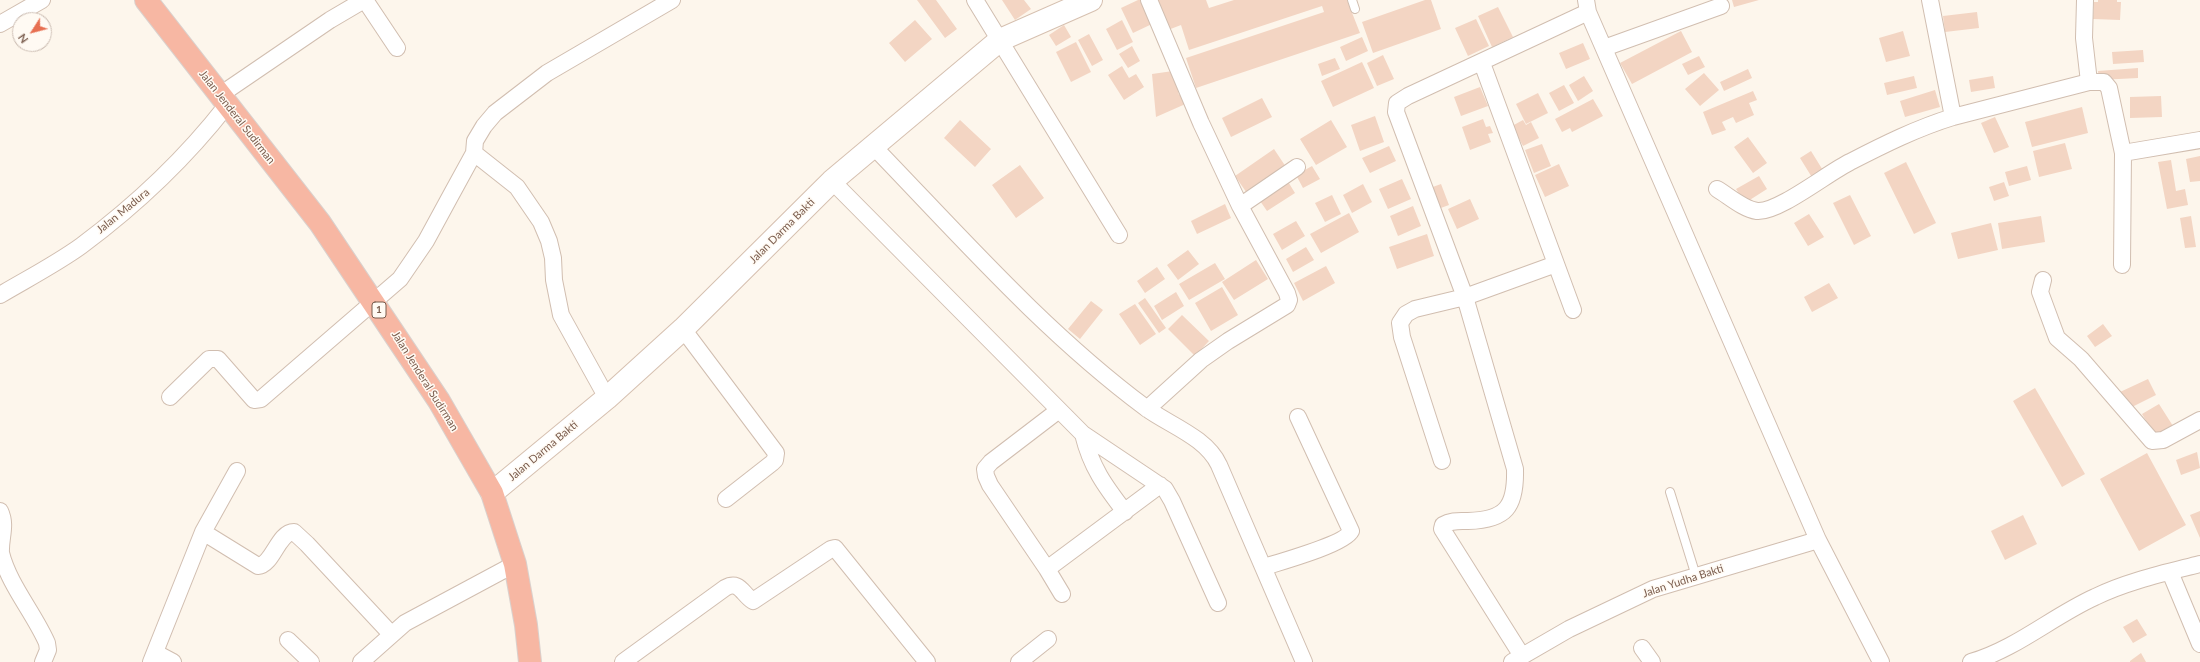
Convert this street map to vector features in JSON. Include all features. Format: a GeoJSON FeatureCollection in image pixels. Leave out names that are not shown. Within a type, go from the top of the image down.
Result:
{"type":"FeatureCollection","features":[{"type":"Feature","properties":{"kind":"highway","name":"Jalan Jenderal Sudirman"},"geometry":{"type":"LineString","coordinates":[[146,0],[320,222],[439,401],[492,493],[515,564],[526,625],[530,662]]}},
{"type":"Feature","properties":{"kind":"street"},"geometry":{"type":"LineString","coordinates":[[2,18],[42,0]]}},
{"type":"Feature","properties":{"kind":"street"},"geometry":{"type":"LineString","coordinates":[[365,0],[397,48]]}},
{"type":"Feature","properties":{"kind":"street","name":"Jalan Madura"},"geometry":{"type":"LineString","coordinates":[[0,295],[80,247],[148,192],[203,136],[224,100],[330,20],[365,0]]}},
{"type":"Feature","properties":{"kind":"street"},"geometry":{"type":"LineString","coordinates":[[170,397],[209,359],[213,358],[218,359],[254,400],[261,399],[374,303],[404,273],[426,241],[474,153],[475,141],[484,126],[516,96],[547,73],[672,0]]}},
{"type":"Feature","properties":{"kind":"street"},"geometry":{"type":"LineString","coordinates":[[975,0],[1119,235]]}},
{"type":"Feature","properties":{"kind":"street","name":"Jalan Darma Bakti"},"geometry":{"type":"LineString","coordinates":[[492,493],[607,398],[683,329],[832,182],[1000,40],[1091,0]]}},
{"type":"Feature","properties":{"kind":"street"},"geometry":{"type":"LineString","coordinates":[[1147,409],[1201,360],[1289,303],[1287,293],[1240,206],[1201,123],[1149,0]]}},
{"type":"Feature","properties":{"kind":"street"},"geometry":{"type":"LineString","coordinates":[[1930,0],[1953,117]]}},
{"type":"Feature","properties":{"kind":"street"},"geometry":{"type":"LineString","coordinates":[[2085,0],[2084,38],[2089,82]]}},
{"type":"Feature","properties":{"kind":"street"},"geometry":{"type":"LineString","coordinates":[[1517,659],[1442,529],[1443,525],[1454,521],[1488,521],[1500,516],[1507,508],[1515,484],[1515,469],[1465,297],[1396,112],[1397,103],[1408,96],[1482,63],[1587,6],[1818,540],[1881,662]]}},
{"type":"Feature","properties":{"kind":"street"},"geometry":{"type":"LineString","coordinates":[[1604,48],[1721,6]]}},
{"type":"Feature","properties":{"kind":"street"},"geometry":{"type":"LineString","coordinates":[[1482,63],[1573,310]]}},
{"type":"Feature","properties":{"kind":"street"},"geometry":{"type":"LineString","coordinates":[[1717,189],[1757,211],[1773,208],[1849,162],[1895,140],[1953,117],[2089,82],[2104,82],[2109,88],[2123,153],[2122,265]]}},
{"type":"Feature","properties":{"kind":"street"},"geometry":{"type":"LineString","coordinates":[[2123,153],[2200,140]]}},
{"type":"Feature","properties":{"kind":"street"},"geometry":{"type":"LineString","coordinates":[[873,146],[1017,294],[1083,358],[1147,409],[1206,447],[1213,454],[1264,567],[1301,658],[1304,662]]}},
{"type":"Feature","properties":{"kind":"street"},"geometry":{"type":"LineString","coordinates":[[474,153],[517,187],[541,222],[549,241],[553,258],[554,280],[561,315],[607,398]]}},
{"type":"Feature","properties":{"kind":"street"},"geometry":{"type":"LineString","coordinates":[[1240,206],[1297,167]]}},
{"type":"Feature","properties":{"kind":"street"},"geometry":{"type":"LineString","coordinates":[[832,182],[1083,434],[1160,485],[1172,501],[1218,603]]}},
{"type":"Feature","properties":{"kind":"street"},"geometry":{"type":"LineString","coordinates":[[1442,461],[1402,337],[1400,323],[1406,314],[1415,309],[1465,297],[1556,264]]}},
{"type":"Feature","properties":{"kind":"street"},"geometry":{"type":"LineString","coordinates":[[2043,280],[2040,292],[2057,338],[2081,359],[2152,441],[2163,440],[2200,420]]}},
{"type":"Feature","properties":{"kind":"street"},"geometry":{"type":"LineString","coordinates":[[683,329],[776,453],[775,460],[772,463],[726,500]]}},
{"type":"Feature","properties":{"kind":"street"},"geometry":{"type":"LineString","coordinates":[[1059,410],[991,462],[985,469],[990,485],[1048,569],[1062,594]]}},
{"type":"Feature","properties":{"kind":"street"},"geometry":{"type":"LineString","coordinates":[[1264,567],[1330,545],[1349,536],[1351,531],[1298,417]]}},
{"type":"Feature","properties":{"kind":"street"},"geometry":{"type":"LineString","coordinates":[[1083,434],[1088,455],[1096,472],[1125,512]]}},
{"type":"Feature","properties":{"kind":"street"},"geometry":{"type":"LineString","coordinates":[[173,662],[154,658],[203,532],[237,471]]}},
{"type":"Feature","properties":{"kind":"street"},"geometry":{"type":"LineString","coordinates":[[1048,569],[1160,485]]}},
{"type":"Feature","properties":{"kind":"street"},"geometry":{"type":"LineString","coordinates":[[0,511],[4,523],[1,552],[17,589],[47,643],[48,660]]}},
{"type":"Feature","properties":{"kind":"street"},"geometry":{"type":"LineString","coordinates":[[203,532],[258,566],[265,563],[286,535],[290,532],[294,532],[391,634]]}},
{"type":"Feature","properties":{"kind":"street","name":"Jalan Yudha Bakti"},"geometry":{"type":"LineString","coordinates":[[1517,659],[1569,629],[1653,589],[1818,540]]}},
{"type":"Feature","properties":{"kind":"street"},"geometry":{"type":"LineString","coordinates":[[622,662],[729,585],[738,586],[753,601],[831,548],[835,548],[926,662]]}},
{"type":"Feature","properties":{"kind":"street"},"geometry":{"type":"LineString","coordinates":[[361,662],[405,623],[515,564]]}},
{"type":"Feature","properties":{"kind":"street"},"geometry":{"type":"LineString","coordinates":[[1971,662],[2022,640],[2094,597],[2115,588],[2200,564]]}},
{"type":"Feature","properties":{"kind":"street"},"geometry":{"type":"LineString","coordinates":[[2170,572],[2200,644]]}},
{"type":"Feature","properties":{"kind":"street"},"geometry":{"type":"LineString","coordinates":[[1019,662],[1048,639]]}},
{"type":"Feature","properties":{"kind":"street"},"geometry":{"type":"LineString","coordinates":[[288,640],[311,662]]}},
{"type":"Feature","properties":{"kind":"street"},"geometry":{"type":"LineString","coordinates":[[1642,648],[1652,662]]}},
{"type":"Feature","properties":{"kind":"lane"},"geometry":{"type":"LineString","coordinates":[[1352,0],[1355,9]]}},
{"type":"Feature","properties":{"kind":"lane"},"geometry":{"type":"LineString","coordinates":[[1670,492],[1696,576]]}},
{"type":"Feature","properties":{"kind":"building"},"geometry":{"type":"Polygon","coordinates":[[[917,0],[936,0],[957,29],[945,38],[917,0]]]}},
{"type":"Feature","properties":{"kind":"building"},"geometry":{"type":"Polygon","coordinates":[[[1002,0],[1024,0],[1031,9],[1015,20],[1002,0]]]}},
{"type":"Feature","properties":{"kind":"building"},"geometry":{"type":"Polygon","coordinates":[[[1140,0],[1152,24],[1133,33],[1121,8],[1140,0]]]}},
{"type":"Feature","properties":{"kind":"building"},"geometry":{"type":"Polygon","coordinates":[[[1158,0],[1206,0],[1209,8],[1234,0],[1347,0],[1360,33],[1196,88],[1186,58],[1324,12],[1322,6],[1189,50],[1181,25],[1168,30],[1158,0]]]}},
{"type":"Feature","properties":{"kind":"building"},"geometry":{"type":"Polygon","coordinates":[[[1425,0],[1431,0],[1441,29],[1373,53],[1362,22],[1425,0]]]}},
{"type":"Feature","properties":{"kind":"building"},"geometry":{"type":"Polygon","coordinates":[[[1732,0],[1759,0],[1734,7],[1732,0]]]}},
{"type":"Feature","properties":{"kind":"building"},"geometry":{"type":"Polygon","coordinates":[[[2098,0],[2117,0],[2117,2],[2121,2],[2120,20],[2093,19],[2094,2],[2098,2],[2098,0]]]}},
{"type":"Feature","properties":{"kind":"building"},"geometry":{"type":"Polygon","coordinates":[[[1498,7],[1513,37],[1492,47],[1478,16],[1498,7]]]}},
{"type":"Feature","properties":{"kind":"building"},"geometry":{"type":"Polygon","coordinates":[[[1977,12],[1979,28],[1945,32],[1943,16],[1977,12]]]}},
{"type":"Feature","properties":{"kind":"building"},"geometry":{"type":"Polygon","coordinates":[[[1476,19],[1489,46],[1468,56],[1455,28],[1476,19]]]}},
{"type":"Feature","properties":{"kind":"building"},"geometry":{"type":"Polygon","coordinates":[[[915,20],[932,39],[905,62],[889,43],[915,20]]]}},
{"type":"Feature","properties":{"kind":"building"},"geometry":{"type":"Polygon","coordinates":[[[1122,20],[1133,42],[1117,50],[1106,29],[1122,20]]]}},
{"type":"Feature","properties":{"kind":"building"},"geometry":{"type":"Polygon","coordinates":[[[1064,25],[1071,37],[1056,46],[1049,35],[1064,25]]]}},
{"type":"Feature","properties":{"kind":"building"},"geometry":{"type":"Polygon","coordinates":[[[1681,31],[1692,52],[1632,84],[1620,63],[1681,31]]]}},
{"type":"Feature","properties":{"kind":"building"},"geometry":{"type":"Polygon","coordinates":[[[1903,31],[1910,56],[1886,62],[1879,38],[1903,31]]]}},
{"type":"Feature","properties":{"kind":"building"},"geometry":{"type":"Polygon","coordinates":[[[1089,34],[1103,60],[1092,66],[1078,40],[1089,34]]]}},
{"type":"Feature","properties":{"kind":"building"},"geometry":{"type":"Polygon","coordinates":[[[1362,37],[1368,51],[1346,61],[1340,47],[1362,37]]]}},
{"type":"Feature","properties":{"kind":"building"},"geometry":{"type":"Polygon","coordinates":[[[1076,42],[1091,72],[1071,82],[1056,52],[1076,42]]]}},
{"type":"Feature","properties":{"kind":"building"},"geometry":{"type":"Polygon","coordinates":[[[1583,43],[1590,59],[1566,69],[1559,53],[1583,43]]]}},
{"type":"Feature","properties":{"kind":"building"},"geometry":{"type":"Polygon","coordinates":[[[1132,46],[1140,61],[1128,68],[1119,54],[1132,46]]]}},
{"type":"Feature","properties":{"kind":"building"},"geometry":{"type":"Polygon","coordinates":[[[2143,50],[2144,62],[2113,64],[2112,52],[2143,50]]]}},
{"type":"Feature","properties":{"kind":"building"},"geometry":{"type":"Polygon","coordinates":[[[1383,55],[1394,79],[1377,86],[1367,63],[1383,55]]]}},
{"type":"Feature","properties":{"kind":"building"},"geometry":{"type":"Polygon","coordinates":[[[1699,56],[1705,67],[1688,75],[1682,64],[1699,56]]]}},
{"type":"Feature","properties":{"kind":"building"},"geometry":{"type":"Polygon","coordinates":[[[1335,58],[1340,69],[1322,76],[1318,64],[1335,58]]]}},
{"type":"Feature","properties":{"kind":"building"},"geometry":{"type":"Polygon","coordinates":[[[1362,62],[1374,88],[1333,107],[1321,81],[1362,62]]]}},
{"type":"Feature","properties":{"kind":"building"},"geometry":{"type":"Polygon","coordinates":[[[1122,66],[1129,78],[1136,74],[1144,87],[1124,100],[1108,75],[1122,66]]]}},
{"type":"Feature","properties":{"kind":"building"},"geometry":{"type":"Polygon","coordinates":[[[2138,68],[2138,78],[2099,80],[2098,71],[2138,68]]]}},
{"type":"Feature","properties":{"kind":"building"},"geometry":{"type":"Polygon","coordinates":[[[1748,69],[1752,78],[1724,91],[1720,82],[1748,69]]]}},
{"type":"Feature","properties":{"kind":"building"},"geometry":{"type":"Polygon","coordinates":[[[1173,71],[1179,95],[1185,93],[1190,102],[1156,117],[1152,74],[1173,71]]]}},
{"type":"Feature","properties":{"kind":"building"},"geometry":{"type":"Polygon","coordinates":[[[1704,73],[1719,90],[1700,106],[1685,89],[1704,73]]]}},
{"type":"Feature","properties":{"kind":"building"},"geometry":{"type":"Polygon","coordinates":[[[1584,76],[1593,91],[1578,101],[1569,85],[1584,76]]]}},
{"type":"Feature","properties":{"kind":"building"},"geometry":{"type":"Polygon","coordinates":[[[1914,76],[1917,88],[1887,95],[1884,83],[1914,76]]]}},
{"type":"Feature","properties":{"kind":"building"},"geometry":{"type":"Polygon","coordinates":[[[1993,76],[1995,88],[1971,92],[1969,80],[1993,76]]]}},
{"type":"Feature","properties":{"kind":"building"},"geometry":{"type":"Polygon","coordinates":[[[1564,85],[1574,103],[1559,111],[1549,93],[1564,85]]]}},
{"type":"Feature","properties":{"kind":"building"},"geometry":{"type":"Polygon","coordinates":[[[1480,87],[1488,106],[1461,116],[1454,97],[1480,87]]]}},
{"type":"Feature","properties":{"kind":"building"},"geometry":{"type":"Polygon","coordinates":[[[1935,90],[1940,107],[1905,117],[1900,101],[1935,90]]]}},
{"type":"Feature","properties":{"kind":"building"},"geometry":{"type":"Polygon","coordinates":[[[1753,91],[1757,100],[1749,103],[1754,115],[1736,123],[1733,117],[1722,122],[1726,130],[1712,135],[1703,112],[1753,91]]]}},
{"type":"Feature","properties":{"kind":"building"},"geometry":{"type":"Polygon","coordinates":[[[1538,93],[1548,113],[1526,124],[1516,104],[1538,93]]]}},
{"type":"Feature","properties":{"kind":"building"},"geometry":{"type":"Polygon","coordinates":[[[2161,96],[2162,117],[2130,118],[2130,97],[2161,96]]]}},
{"type":"Feature","properties":{"kind":"building"},"geometry":{"type":"Polygon","coordinates":[[[1262,98],[1272,117],[1231,137],[1222,118],[1262,98]]]}},
{"type":"Feature","properties":{"kind":"building"},"geometry":{"type":"Polygon","coordinates":[[[1593,99],[1603,116],[1572,132],[1570,128],[1562,132],[1555,119],[1593,99]]]}},
{"type":"Feature","properties":{"kind":"building"},"geometry":{"type":"Polygon","coordinates":[[[2082,107],[2088,133],[2032,147],[2025,122],[2082,107]]]}},
{"type":"Feature","properties":{"kind":"building"},"geometry":{"type":"Polygon","coordinates":[[[1375,116],[1384,142],[1360,151],[1351,125],[1375,116]]]}},
{"type":"Feature","properties":{"kind":"building"},"geometry":{"type":"Polygon","coordinates":[[[1995,117],[2009,147],[1994,153],[1981,123],[1995,117]]]}},
{"type":"Feature","properties":{"kind":"building"},"geometry":{"type":"Polygon","coordinates":[[[1483,119],[1486,127],[1490,126],[1493,133],[1488,134],[1491,142],[1470,150],[1462,127],[1483,119]]]}},
{"type":"Feature","properties":{"kind":"building"},"geometry":{"type":"Polygon","coordinates":[[[960,120],[991,149],[975,167],[944,138],[960,120]]]}},
{"type":"Feature","properties":{"kind":"building"},"geometry":{"type":"Polygon","coordinates":[[[1331,120],[1347,147],[1316,165],[1300,139],[1331,120]]]}},
{"type":"Feature","properties":{"kind":"building"},"geometry":{"type":"Polygon","coordinates":[[[1523,120],[1526,125],[1531,122],[1539,138],[1523,146],[1512,126],[1523,120]]]}},
{"type":"Feature","properties":{"kind":"building"},"geometry":{"type":"Polygon","coordinates":[[[1748,137],[1767,163],[1753,173],[1734,147],[1748,137]]]}},
{"type":"Feature","properties":{"kind":"building"},"geometry":{"type":"Polygon","coordinates":[[[2065,143],[2072,169],[2039,177],[2033,151],[2065,143]]]}},
{"type":"Feature","properties":{"kind":"building"},"geometry":{"type":"Polygon","coordinates":[[[1542,144],[1551,166],[1534,173],[1525,150],[1542,144]]]}},
{"type":"Feature","properties":{"kind":"building"},"geometry":{"type":"Polygon","coordinates":[[[1389,146],[1396,161],[1370,173],[1362,158],[1389,146]]]}},
{"type":"Feature","properties":{"kind":"building"},"geometry":{"type":"Polygon","coordinates":[[[1274,149],[1288,170],[1249,196],[1235,176],[1274,149]]]}},
{"type":"Feature","properties":{"kind":"building"},"geometry":{"type":"Polygon","coordinates":[[[1811,151],[1824,172],[1813,179],[1800,158],[1811,151]]]}},
{"type":"Feature","properties":{"kind":"building"},"geometry":{"type":"Polygon","coordinates":[[[2200,156],[2200,181],[2190,182],[2186,159],[2200,156]]]}},
{"type":"Feature","properties":{"kind":"building"},"geometry":{"type":"Polygon","coordinates":[[[2171,160],[2176,191],[2185,189],[2188,205],[2167,209],[2158,162],[2171,160]]]}},
{"type":"Feature","properties":{"kind":"building"},"geometry":{"type":"Polygon","coordinates":[[[1906,162],[1936,223],[1914,234],[1884,173],[1906,162]]]}},
{"type":"Feature","properties":{"kind":"building"},"geometry":{"type":"Polygon","coordinates":[[[1559,164],[1569,186],[1545,197],[1535,175],[1559,164]]]}},
{"type":"Feature","properties":{"kind":"building"},"geometry":{"type":"Polygon","coordinates":[[[1020,165],[1044,198],[1016,218],[992,185],[1020,165]]]}},
{"type":"Feature","properties":{"kind":"building"},"geometry":{"type":"Polygon","coordinates":[[[1312,166],[1320,179],[1303,188],[1296,175],[1312,166]]]}},
{"type":"Feature","properties":{"kind":"building"},"geometry":{"type":"Polygon","coordinates":[[[2027,166],[2031,180],[2009,186],[2005,172],[2027,166]]]}},
{"type":"Feature","properties":{"kind":"building"},"geometry":{"type":"Polygon","coordinates":[[[1759,176],[1767,189],[1745,203],[1736,189],[1759,176]]]}},
{"type":"Feature","properties":{"kind":"building"},"geometry":{"type":"Polygon","coordinates":[[[1402,179],[1411,199],[1388,209],[1379,189],[1402,179]]]}},
{"type":"Feature","properties":{"kind":"building"},"geometry":{"type":"Polygon","coordinates":[[[1287,180],[1295,193],[1267,211],[1258,198],[1287,180]]]}},
{"type":"Feature","properties":{"kind":"building"},"geometry":{"type":"Polygon","coordinates":[[[2004,182],[2009,196],[1994,201],[1989,187],[2004,182]]]}},
{"type":"Feature","properties":{"kind":"building"},"geometry":{"type":"Polygon","coordinates":[[[1363,184],[1372,202],[1352,213],[1343,195],[1363,184]]]}},
{"type":"Feature","properties":{"kind":"building"},"geometry":{"type":"Polygon","coordinates":[[[1441,184],[1449,205],[1438,209],[1430,188],[1441,184]]]}},
{"type":"Feature","properties":{"kind":"building"},"geometry":{"type":"Polygon","coordinates":[[[1332,195],[1341,214],[1325,222],[1315,203],[1332,195]]]}},
{"type":"Feature","properties":{"kind":"building"},"geometry":{"type":"Polygon","coordinates":[[[1850,195],[1871,236],[1854,245],[1833,203],[1850,195]]]}},
{"type":"Feature","properties":{"kind":"building"},"geometry":{"type":"Polygon","coordinates":[[[1470,199],[1479,219],[1457,229],[1448,209],[1470,199]]]}},
{"type":"Feature","properties":{"kind":"building"},"geometry":{"type":"Polygon","coordinates":[[[1225,204],[1231,218],[1197,234],[1191,221],[1225,204]]]}},
{"type":"Feature","properties":{"kind":"building"},"geometry":{"type":"Polygon","coordinates":[[[1413,206],[1421,226],[1398,236],[1390,216],[1413,206]]]}},
{"type":"Feature","properties":{"kind":"building"},"geometry":{"type":"Polygon","coordinates":[[[1349,213],[1359,232],[1321,253],[1310,234],[1349,213]]]}},
{"type":"Feature","properties":{"kind":"building"},"geometry":{"type":"Polygon","coordinates":[[[1809,214],[1824,237],[1808,246],[1794,223],[1809,214]]]}},
{"type":"Feature","properties":{"kind":"building"},"geometry":{"type":"Polygon","coordinates":[[[2041,216],[2045,242],[2002,249],[1998,223],[2041,216]]]}},
{"type":"Feature","properties":{"kind":"building"},"geometry":{"type":"Polygon","coordinates":[[[2191,216],[2196,247],[2185,248],[2180,218],[2191,216]]]}},
{"type":"Feature","properties":{"kind":"building"},"geometry":{"type":"Polygon","coordinates":[[[1296,221],[1305,236],[1282,250],[1273,234],[1296,221]]]}},
{"type":"Feature","properties":{"kind":"building"},"geometry":{"type":"Polygon","coordinates":[[[1991,223],[1998,250],[1958,259],[1951,233],[1991,223]]]}},
{"type":"Feature","properties":{"kind":"building"},"geometry":{"type":"Polygon","coordinates":[[[1427,234],[1434,256],[1397,269],[1389,247],[1427,234]]]}},
{"type":"Feature","properties":{"kind":"building"},"geometry":{"type":"Polygon","coordinates":[[[1306,247],[1314,260],[1293,272],[1286,259],[1306,247]]]}},
{"type":"Feature","properties":{"kind":"building"},"geometry":{"type":"Polygon","coordinates":[[[1188,250],[1199,264],[1178,280],[1167,265],[1188,250]]]}},
{"type":"Feature","properties":{"kind":"building"},"geometry":{"type":"Polygon","coordinates":[[[1256,260],[1268,279],[1234,300],[1222,282],[1256,260]]]}},
{"type":"Feature","properties":{"kind":"building"},"geometry":{"type":"Polygon","coordinates":[[[1215,263],[1225,279],[1189,300],[1179,284],[1215,263]]]}},
{"type":"Feature","properties":{"kind":"building"},"geometry":{"type":"Polygon","coordinates":[[[1326,266],[1335,283],[1303,301],[1294,283],[1326,266]]]}},
{"type":"Feature","properties":{"kind":"building"},"geometry":{"type":"Polygon","coordinates":[[[1157,267],[1165,279],[1145,293],[1137,281],[1157,267]]]}},
{"type":"Feature","properties":{"kind":"building"},"geometry":{"type":"Polygon","coordinates":[[[1829,283],[1838,298],[1812,312],[1804,297],[1829,283]]]}},
{"type":"Feature","properties":{"kind":"building"},"geometry":{"type":"Polygon","coordinates":[[[1222,287],[1238,315],[1211,331],[1195,303],[1222,287]]]}},
{"type":"Feature","properties":{"kind":"building"},"geometry":{"type":"Polygon","coordinates":[[[1176,292],[1184,306],[1162,320],[1154,306],[1176,292]]]}},
{"type":"Feature","properties":{"kind":"building"},"geometry":{"type":"Polygon","coordinates":[[[1145,298],[1166,328],[1159,333],[1138,303],[1145,298]]]}},
{"type":"Feature","properties":{"kind":"building"},"geometry":{"type":"Polygon","coordinates":[[[1091,301],[1103,310],[1080,339],[1068,329],[1091,301]]]}},
{"type":"Feature","properties":{"kind":"building"},"geometry":{"type":"Polygon","coordinates":[[[1135,304],[1156,334],[1140,345],[1119,314],[1135,304]]]}},
{"type":"Feature","properties":{"kind":"building"},"geometry":{"type":"Polygon","coordinates":[[[1182,315],[1209,341],[1195,356],[1168,329],[1182,315]]]}},
{"type":"Feature","properties":{"kind":"building"},"geometry":{"type":"Polygon","coordinates":[[[2103,324],[2112,336],[2095,347],[2087,336],[2103,324]]]}},
{"type":"Feature","properties":{"kind":"building"},"geometry":{"type":"Polygon","coordinates":[[[2148,379],[2156,395],[2128,409],[2120,392],[2148,379]]]}},
{"type":"Feature","properties":{"kind":"building"},"geometry":{"type":"Polygon","coordinates":[[[2035,388],[2085,474],[2062,487],[2013,401],[2035,388]]]}},
{"type":"Feature","properties":{"kind":"building"},"geometry":{"type":"Polygon","coordinates":[[[2159,404],[2173,426],[2156,437],[2142,414],[2159,404]]]}},
{"type":"Feature","properties":{"kind":"building"},"geometry":{"type":"Polygon","coordinates":[[[2197,452],[2200,468],[2181,475],[2176,460],[2197,452]]]}},
{"type":"Feature","properties":{"kind":"building"},"geometry":{"type":"Polygon","coordinates":[[[2147,453],[2186,525],[2139,551],[2100,479],[2147,453]]]}},
{"type":"Feature","properties":{"kind":"building"},"geometry":{"type":"Polygon","coordinates":[[[2200,511],[2200,538],[2190,515],[2200,511]]]}},
{"type":"Feature","properties":{"kind":"building"},"geometry":{"type":"Polygon","coordinates":[[[2023,515],[2037,544],[2005,560],[1991,531],[2023,515]]]}},
{"type":"Feature","properties":{"kind":"building"},"geometry":{"type":"Polygon","coordinates":[[[2137,619],[2147,635],[2133,643],[2123,627],[2137,619]]]}},
{"type":"Feature","properties":{"kind":"building"},"geometry":{"type":"Polygon","coordinates":[[[2141,653],[2146,662],[2130,662],[2130,661],[2141,653]]]}}]}
